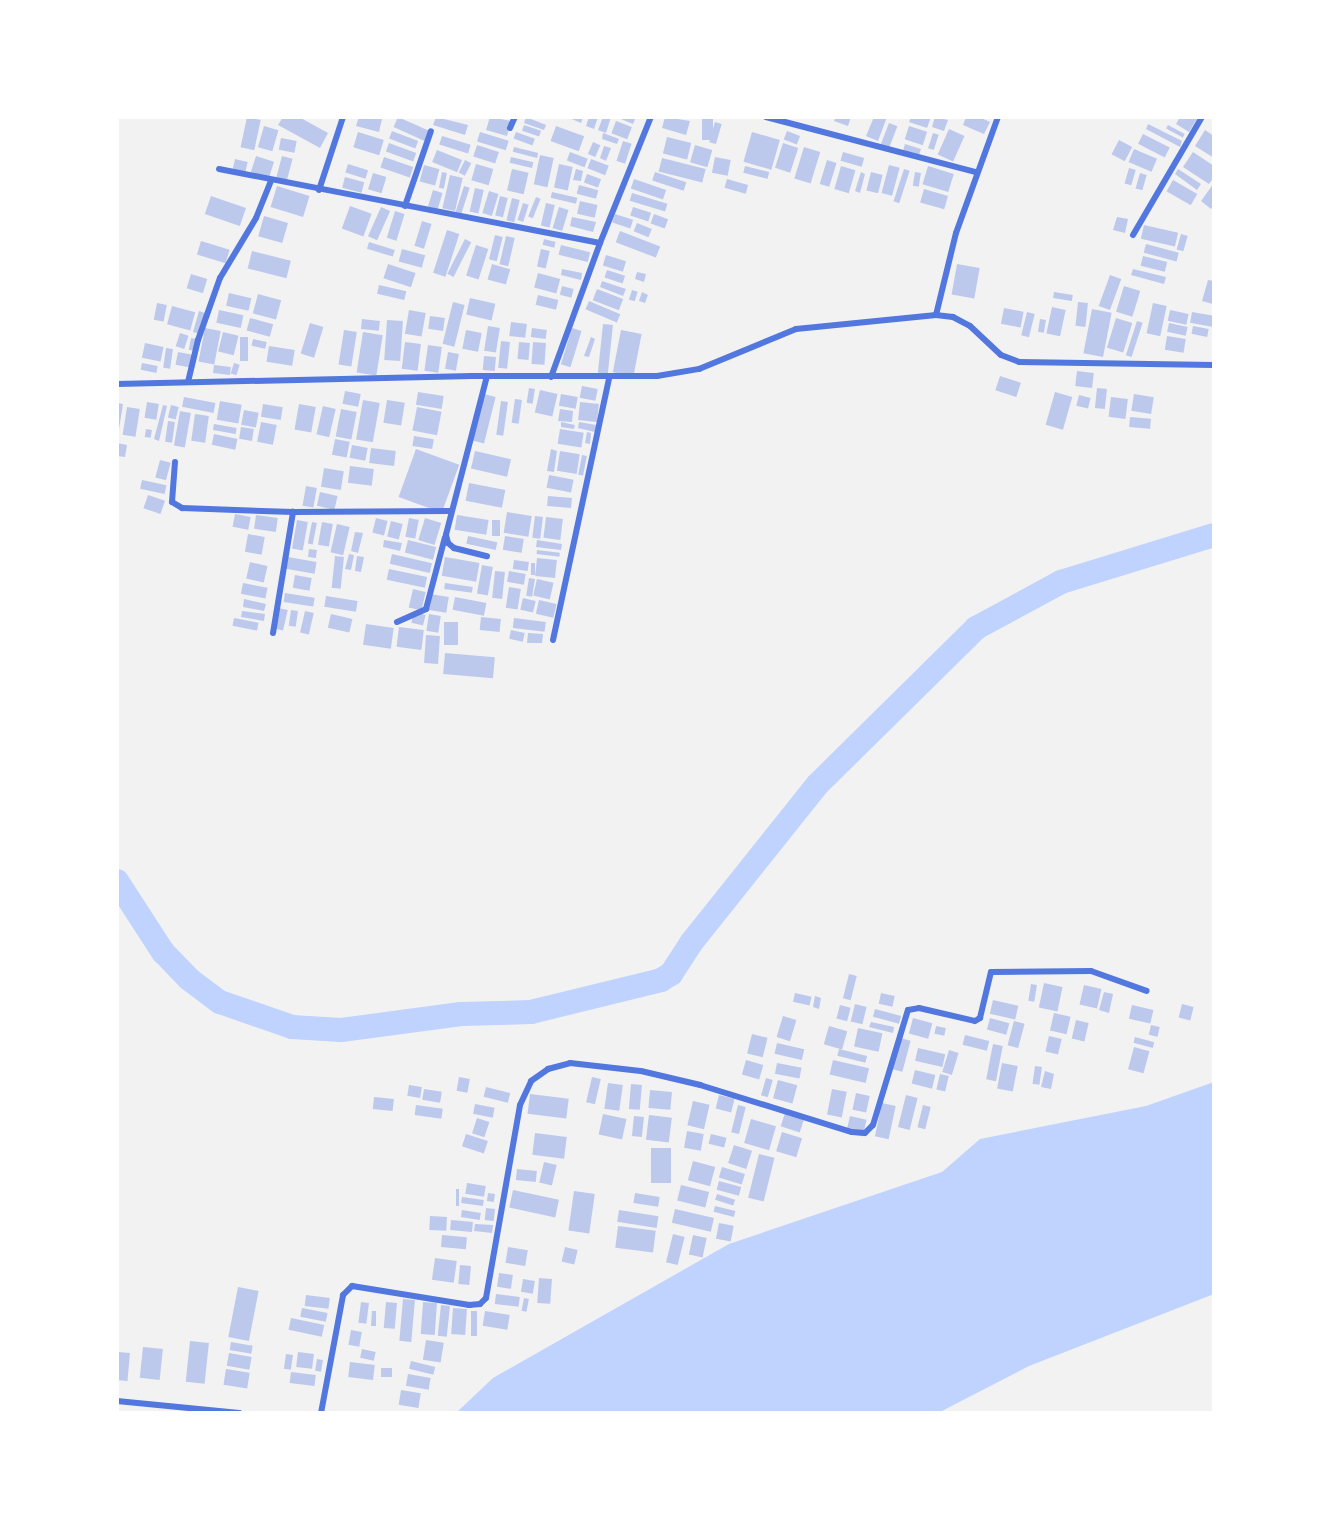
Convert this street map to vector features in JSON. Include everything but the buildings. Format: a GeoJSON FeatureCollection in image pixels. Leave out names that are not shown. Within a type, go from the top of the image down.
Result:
{"type":"FeatureCollection","features":[{"type":"Feature","properties":{"kind":"street"},"geometry":{"type":"LineString","coordinates":[[319,190],[342,117]]}},
{"type":"Feature","properties":{"kind":"street"},"geometry":{"type":"LineString","coordinates":[[510,128],[515,117]]}},
{"type":"Feature","properties":{"kind":"street"},"geometry":{"type":"LineString","coordinates":[[551,377],[600,243],[651,117]]}},
{"type":"Feature","properties":{"kind":"street"},"geometry":{"type":"LineString","coordinates":[[766,117],[976,172]]}},
{"type":"Feature","properties":{"kind":"street"},"geometry":{"type":"LineString","coordinates":[[936,315],[956,233],[998,117]]}},
{"type":"Feature","properties":{"kind":"street"},"geometry":{"type":"LineString","coordinates":[[1133,236],[1202,117]]}},
{"type":"Feature","properties":{"kind":"street"},"geometry":{"type":"LineString","coordinates":[[405,206],[431,131]]}},
{"type":"Feature","properties":{"kind":"street"},"geometry":{"type":"LineString","coordinates":[[219,169],[600,243]]}},
{"type":"Feature","properties":{"kind":"street"},"geometry":{"type":"LineString","coordinates":[[188,383],[198,340],[220,278],[256,218],[271,181]]}},
{"type":"Feature","properties":{"kind":"street"},"geometry":{"type":"LineString","coordinates":[[117,384],[487,376],[657,376],[699,369],[776,336],[813,326],[936,315],[953,317],[970,326],[1001,355],[1019,362],[1214,365]]}},
{"type":"Feature","properties":{"kind":"street"},"geometry":{"type":"LineString","coordinates":[[397,622],[426,609],[487,376]]}},
{"type":"Feature","properties":{"kind":"street"},"geometry":{"type":"LineString","coordinates":[[553,640],[609,378]]}},
{"type":"Feature","properties":{"kind":"street"},"geometry":{"type":"LineString","coordinates":[[175,462],[172,502],[176,506],[293,512],[450,511]]}},
{"type":"Feature","properties":{"kind":"street"},"geometry":{"type":"LineString","coordinates":[[273,634],[293,512]]}},
{"type":"Feature","properties":{"kind":"street"},"geometry":{"type":"LineString","coordinates":[[446,535],[454,548],[487,556]]}},
{"type":"Feature","properties":{"kind":"street"},"geometry":{"type":"LineString","coordinates":[[321,1413],[343,1296],[352,1286],[469,1305],[480,1304],[486,1298],[520,1105],[531,1081],[548,1069],[570,1063],[641,1071],[700,1085],[852,1132],[866,1133],[873,1125],[908,1010],[919,1008],[975,1021],[982,1010],[988,975],[995,971],[1091,971],[1147,991]]}},
{"type":"Feature","properties":{"kind":"street"},"geometry":{"type":"LineString","coordinates":[[117,1401],[239,1413]]}},
{"type":"Feature","properties":{"kind":"water"},"geometry":{"type":"Polygon","coordinates":[[[1214,1082],[1214,1294],[1029,1366],[938,1413],[456,1413],[493,1378],[729,1244],[942,1172],[980,1139],[1146,1106],[1214,1082]]]}},
{"type":"Feature","properties":{"kind":"waterway"},"geometry":{"type":"LineString","coordinates":[[117,881],[163,952],[189,979],[220,1002],[292,1027],[341,1030],[461,1014],[531,1012],[661,980],[671,974],[691,943],[818,784],[976,628],[1061,582],[1214,535]]}}]}
